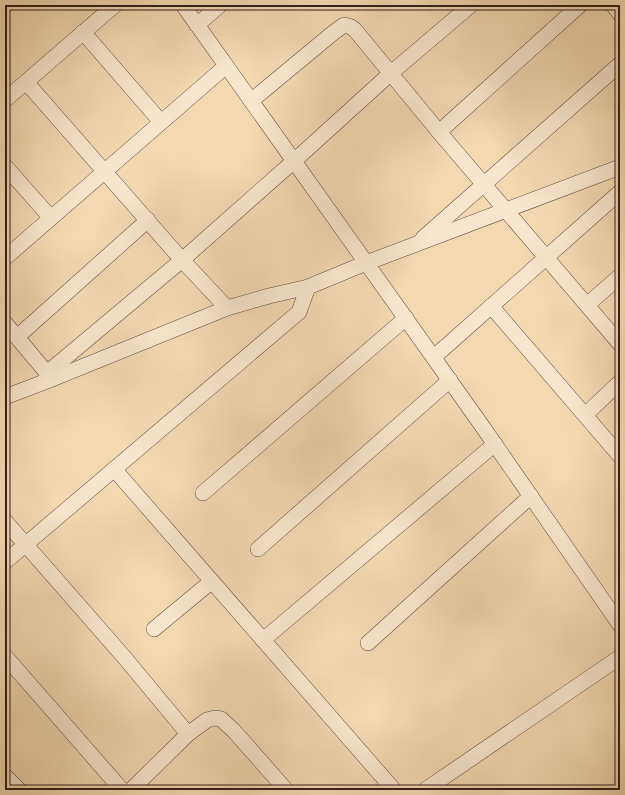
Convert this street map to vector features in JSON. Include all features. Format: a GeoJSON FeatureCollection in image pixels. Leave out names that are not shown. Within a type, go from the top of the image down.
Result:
{"type":"FeatureCollection","features":[{"type":"Feature","properties":{"kind":"street"},"geometry":{"type":"LineString","coordinates":[[5,100],[114,5]]}},
{"type":"Feature","properties":{"kind":"street"},"geometry":{"type":"LineString","coordinates":[[183,5],[434,357],[620,626]]}},
{"type":"Feature","properties":{"kind":"street"},"geometry":{"type":"LineString","coordinates":[[197,25],[220,5]]}},
{"type":"Feature","properties":{"kind":"street"},"geometry":{"type":"LineString","coordinates":[[50,376],[294,161],[391,73],[471,5]]}},
{"type":"Feature","properties":{"kind":"street"},"geometry":{"type":"LineString","coordinates":[[439,132],[580,5]]}},
{"type":"Feature","properties":{"kind":"street"},"geometry":{"type":"LineString","coordinates":[[613,5],[620,14]]}},
{"type":"Feature","properties":{"kind":"street"},"geometry":{"type":"LineString","coordinates":[[251,101],[333,32],[344,25],[351,26],[439,132],[620,344]]}},
{"type":"Feature","properties":{"kind":"street"},"geometry":{"type":"LineString","coordinates":[[83,32],[161,122]]}},
{"type":"Feature","properties":{"kind":"street"},"geometry":{"type":"LineString","coordinates":[[416,244],[483,183],[620,64]]}},
{"type":"Feature","properties":{"kind":"street"},"geometry":{"type":"LineString","coordinates":[[5,258],[226,66]]}},
{"type":"Feature","properties":{"kind":"street"},"geometry":{"type":"LineString","coordinates":[[26,82],[182,260],[227,308]]}},
{"type":"Feature","properties":{"kind":"street"},"geometry":{"type":"LineString","coordinates":[[5,166],[51,218]]}},
{"type":"Feature","properties":{"kind":"street"},"geometry":{"type":"LineString","coordinates":[[5,397],[50,376],[227,308],[308,287],[366,262],[620,167]]}},
{"type":"Feature","properties":{"kind":"street"},"geometry":{"type":"LineString","coordinates":[[434,357],[620,192]]}},
{"type":"Feature","properties":{"kind":"street"},"geometry":{"type":"LineString","coordinates":[[17,337],[148,220]]}},
{"type":"Feature","properties":{"kind":"street"},"geometry":{"type":"LineString","coordinates":[[587,305],[620,276]]}},
{"type":"Feature","properties":{"kind":"street"},"geometry":{"type":"LineString","coordinates":[[5,562],[299,312],[308,287]]}},
{"type":"Feature","properties":{"kind":"street"},"geometry":{"type":"LineString","coordinates":[[491,306],[620,456]]}},
{"type":"Feature","properties":{"kind":"street"},"geometry":{"type":"LineString","coordinates":[[203,493],[406,318]]}},
{"type":"Feature","properties":{"kind":"street"},"geometry":{"type":"LineString","coordinates":[[5,323],[50,376]]}},
{"type":"Feature","properties":{"kind":"street"},"geometry":{"type":"LineString","coordinates":[[258,549],[450,380]]}},
{"type":"Feature","properties":{"kind":"street"},"geometry":{"type":"LineString","coordinates":[[585,415],[620,382]]}},
{"type":"Feature","properties":{"kind":"street"},"geometry":{"type":"LineString","coordinates":[[263,640],[495,444]]}},
{"type":"Feature","properties":{"kind":"street"},"geometry":{"type":"LineString","coordinates":[[114,469],[394,790]]}},
{"type":"Feature","properties":{"kind":"street"},"geometry":{"type":"LineString","coordinates":[[368,643],[531,496]]}},
{"type":"Feature","properties":{"kind":"street"},"geometry":{"type":"LineString","coordinates":[[5,521],[124,657],[188,734]]}},
{"type":"Feature","properties":{"kind":"street"},"geometry":{"type":"LineString","coordinates":[[154,629],[212,581]]}},
{"type":"Feature","properties":{"kind":"street"},"geometry":{"type":"LineString","coordinates":[[6,657],[122,790]]}},
{"type":"Feature","properties":{"kind":"street"},"geometry":{"type":"LineString","coordinates":[[425,790],[441,785],[620,657]]}},
{"type":"Feature","properties":{"kind":"street"},"geometry":{"type":"LineString","coordinates":[[131,790],[188,734],[207,720],[215,718],[221,719],[234,731],[286,790]]}},
{"type":"Feature","properties":{"kind":"street"},"geometry":{"type":"LineString","coordinates":[[5,776],[19,790]]}}]}
